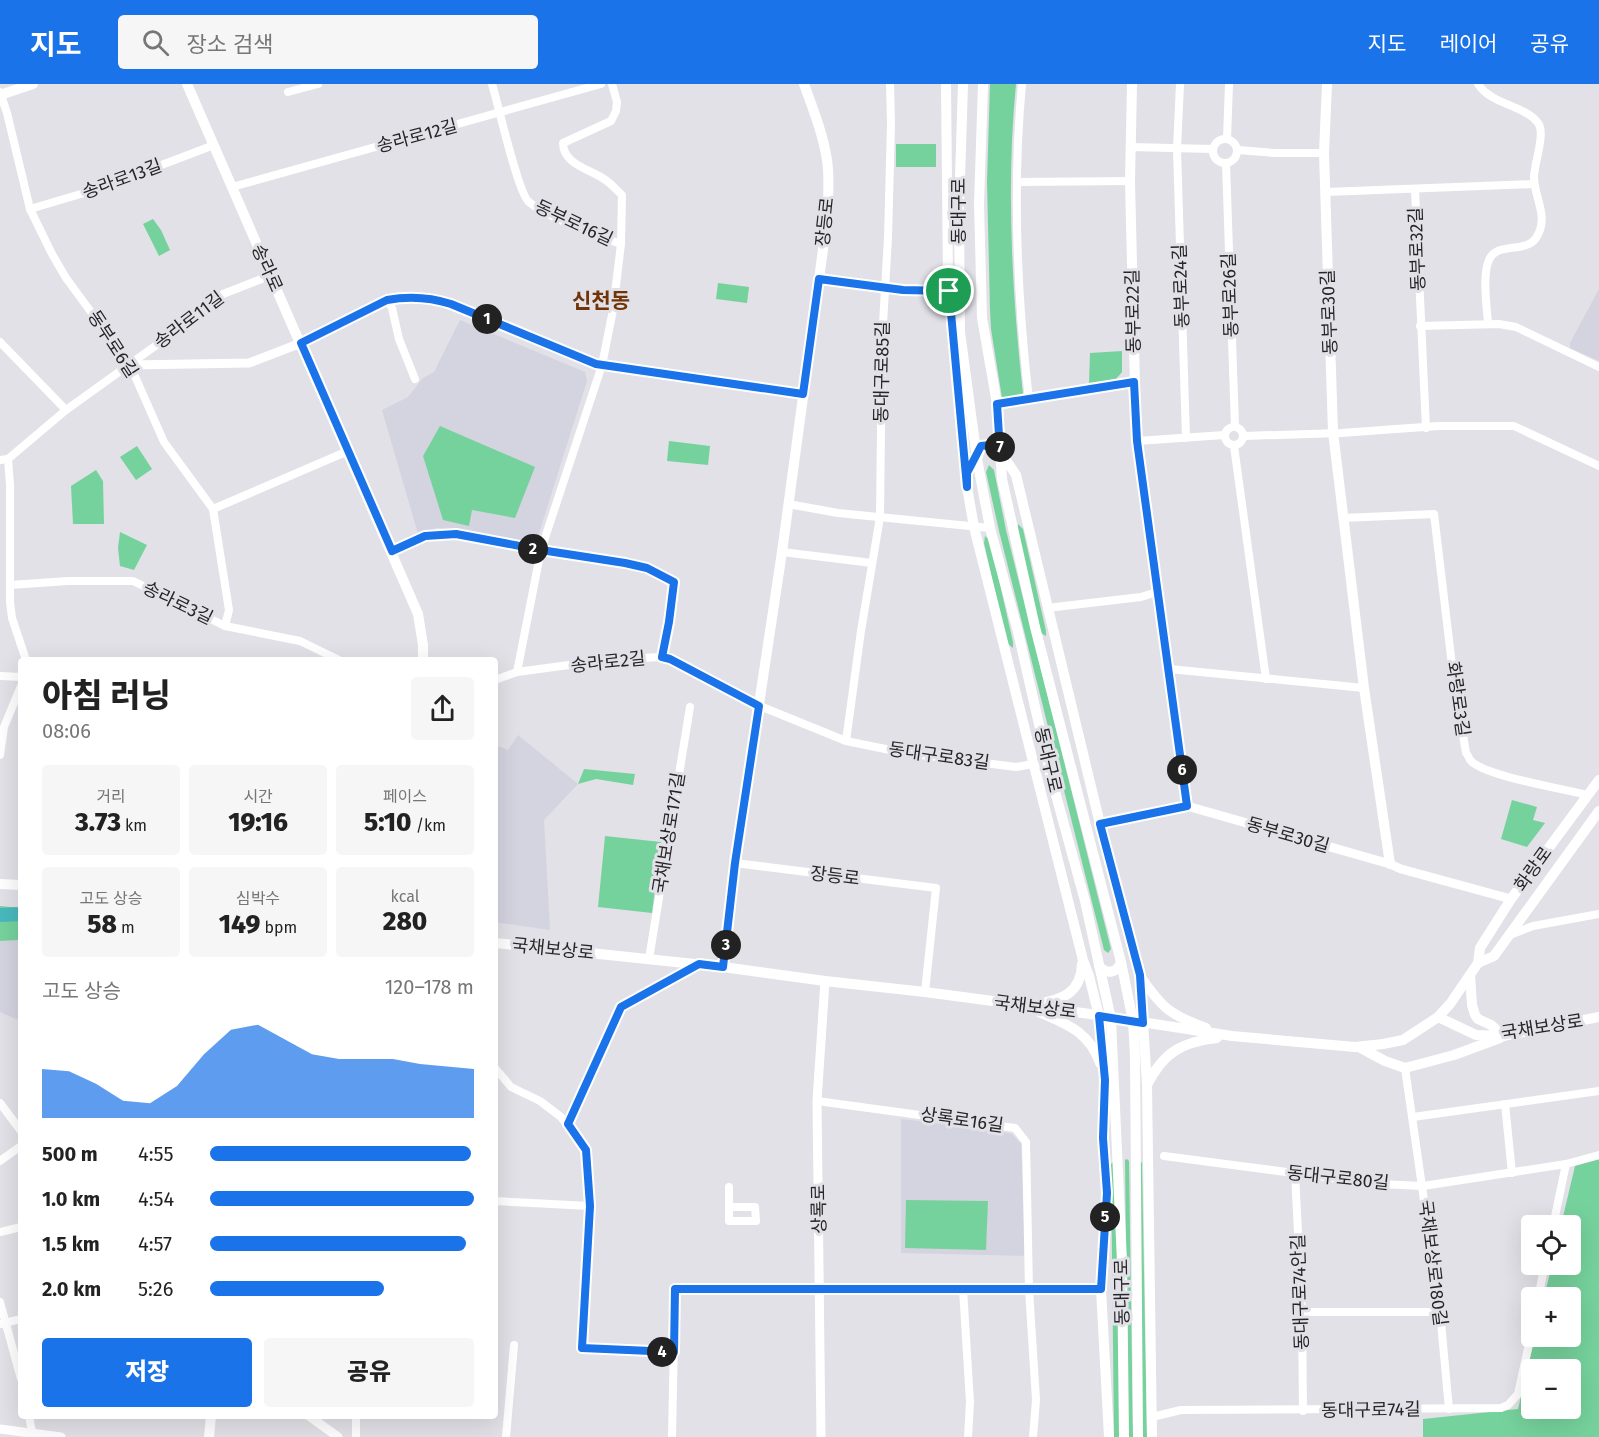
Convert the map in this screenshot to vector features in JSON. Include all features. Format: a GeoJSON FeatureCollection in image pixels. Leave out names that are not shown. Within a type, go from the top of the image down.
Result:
{"type":"FeatureCollection","features":[{"type":"Feature","properties":{"kind":"main road"},"geometry":{"type":"LineString","coordinates":[[0,94],[33,84]]}},
{"type":"Feature","properties":{"kind":"main road","name":"송라로"},"geometry":{"type":"LineString","coordinates":[[187,84],[418,614],[423,657]]}},
{"type":"Feature","properties":{"kind":"main road","name":"장등로"},"geometry":{"type":"LineString","coordinates":[[723,967],[735,863],[782,552],[827,220],[829,187],[827,162],[821,134],[804,84]]}},
{"type":"Feature","properties":{"kind":"main road"},"geometry":{"type":"LineString","coordinates":[[946,84],[949,291],[967,487],[974,527],[1033,764],[1099,1016],[1109,1077]]}},
{"type":"Feature","properties":{"kind":"main road","name":"동대구로"},"geometry":{"type":"LineString","coordinates":[[963,84],[959,199],[960,332],[976,459],[990,528],[1018,632],[1051,777],[1085,901],[1111,1019],[1109,1077],[1103,1138],[1107,1193],[1101,1289],[1109,1437]]}},
{"type":"Feature","properties":{"kind":"main road","name":"동대구로"},"geometry":{"type":"LineString","coordinates":[[982,84],[979,204],[982,318],[997,404],[1002,479],[1035,627],[1138,1022],[1147,1085],[1152,1437]]}},
{"type":"Feature","properties":{"kind":"main road","name":"동부로22길"},"geometry":{"type":"LineString","coordinates":[[1132,84],[1130,181],[1137,441],[1187,806]]}},
{"type":"Feature","properties":{"kind":"main road","name":"동부로30길"},"geometry":{"type":"LineString","coordinates":[[1327,84],[1324,153],[1333,432],[1364,688],[1390,864]]}},
{"type":"Feature","properties":{"kind":"main road"},"geometry":{"type":"LineString","coordinates":[[967,487],[967,473],[981,446],[990,445],[1000,451],[1016,476],[1100,824],[1140,975],[1138,1022]]}},
{"type":"Feature","properties":{"kind":"main road","name":"화랑로"},"geometry":{"type":"LineString","coordinates":[[1438,1017],[1478,963],[1480,948],[1511,899],[1599,780]]}},
{"type":"Feature","properties":{"kind":"main road","name":"화랑로"},"geometry":{"type":"LineString","coordinates":[[1478,963],[1494,956],[1599,811]]}},
{"type":"Feature","properties":{"kind":"main road"},"geometry":{"type":"LineString","coordinates":[[0,884],[18,885]]}},
{"type":"Feature","properties":{"kind":"main road","name":"국채보상로"},"geometry":{"type":"LineString","coordinates":[[498,943],[699,964],[925,992],[1232,1036],[1359,1047],[1403,1040],[1438,1017],[1476,1035],[1503,1036],[1599,1017]]}},
{"type":"Feature","properties":{"kind":"main road"},"geometry":{"type":"LineString","coordinates":[[1025,1006],[1057,1000],[1075,987],[1082,978],[1083,960]]}},
{"type":"Feature","properties":{"kind":"main road"},"geometry":{"type":"LineString","coordinates":[[1099,966],[1102,970],[1112,972],[1119,967],[1121,962]]}},
{"type":"Feature","properties":{"kind":"main road"},"geometry":{"type":"LineString","coordinates":[[1140,975],[1157,1001],[1180,1019],[1232,1036]]}},
{"type":"Feature","properties":{"kind":"main road"},"geometry":{"type":"LineString","coordinates":[[1359,1047],[1385,1061],[1405,1068],[1454,1055],[1503,1036],[1475,1015],[1470,975]]}},
{"type":"Feature","properties":{"kind":"main road"},"geometry":{"type":"LineString","coordinates":[[1025,1006],[1064,1021],[1080,1033],[1089,1041],[1109,1077]]}},
{"type":"Feature","properties":{"kind":"main road","name":"동대구로"},"geometry":{"type":"LineString","coordinates":[[1138,1022],[1135,1181],[1138,1437]]}},
{"type":"Feature","properties":{"kind":"main road"},"geometry":{"type":"LineString","coordinates":[[1147,1085],[1168,1054],[1186,1045],[1232,1036]]}},
{"type":"Feature","properties":{"kind":"main road"},"geometry":{"type":"LineString","coordinates":[[1109,1077],[1115,1067],[1126,1063],[1131,1067],[1136,1081]]}},
{"type":"Feature","properties":{"kind":"main road","name":"동대구로"},"geometry":{"type":"LineString","coordinates":[[1109,1077],[1122,1262],[1124,1437]]}},
{"type":"Feature","properties":{"kind":"main road"},"geometry":{"type":"LineString","coordinates":[[209,1437],[211,1419]]}},
{"type":"Feature","properties":{"kind":"street"},"geometry":{"type":"LineString","coordinates":[[288,92],[318,84]]}},
{"type":"Feature","properties":{"kind":"street","name":"동부로16길"},"geometry":{"type":"LineString","coordinates":[[492,84],[518,179],[527,201],[545,212],[621,244],[613,310],[602,365],[541,550]]}},
{"type":"Feature","properties":{"kind":"street","name":"송라로12길"},"geometry":{"type":"LineString","coordinates":[[232,187],[601,84]]}},
{"type":"Feature","properties":{"kind":"street"},"geometry":{"type":"LineString","coordinates":[[612,84],[617,102],[611,121],[563,143],[563,149],[569,159],[606,180],[622,195],[621,244]]}},
{"type":"Feature","properties":{"kind":"street","name":"동대구로85길"},"geometry":{"type":"LineString","coordinates":[[872,563],[880,517],[882,341],[886,288],[890,84]]}},
{"type":"Feature","properties":{"kind":"street"},"geometry":{"type":"LineString","coordinates":[[1022,84],[1017,183],[1017,270],[1029,400]]}},
{"type":"Feature","properties":{"kind":"street","name":"동부로24길"},"geometry":{"type":"LineString","coordinates":[[1179,84],[1177,149],[1186,438]]}},
{"type":"Feature","properties":{"kind":"street"},"geometry":{"type":"LineString","coordinates":[[1227,139],[1229,84]]}},
{"type":"Feature","properties":{"kind":"street"},"geometry":{"type":"LineString","coordinates":[[1478,84],[1485,93],[1533,118],[1539,123],[1541,135],[1534,184],[1543,216],[1540,230],[1536,240],[1530,244],[1499,251],[1490,257],[1487,272],[1488,324]]}},
{"type":"Feature","properties":{"kind":"street","name":"동부로6길"},"geometry":{"type":"LineString","coordinates":[[0,94],[7,113],[30,209],[66,278],[130,364],[164,442],[213,509],[229,610],[225,626]]}},
{"type":"Feature","properties":{"kind":"street"},"geometry":{"type":"LineString","coordinates":[[1227,139],[1235,142],[1238,150],[1233,160],[1226,163],[1217,159],[1213,149],[1217,142],[1227,139]]}},
{"type":"Feature","properties":{"kind":"street","name":"송라로13길"},"geometry":{"type":"LineString","coordinates":[[30,209],[101,189],[131,174],[214,145]]}},
{"type":"Feature","properties":{"kind":"street"},"geometry":{"type":"LineString","coordinates":[[1130,147],[1213,149]]}},
{"type":"Feature","properties":{"kind":"street"},"geometry":{"type":"LineString","coordinates":[[1238,150],[1324,153]]}},
{"type":"Feature","properties":{"kind":"street","name":"동부로26길"},"geometry":{"type":"LineString","coordinates":[[1226,163],[1235,427]]}},
{"type":"Feature","properties":{"kind":"street"},"geometry":{"type":"LineString","coordinates":[[1017,183],[1130,181]]}},
{"type":"Feature","properties":{"kind":"street","name":"동부로32길"},"geometry":{"type":"LineString","coordinates":[[1426,428],[1414,189],[1534,184]]}},
{"type":"Feature","properties":{"kind":"street"},"geometry":{"type":"LineString","coordinates":[[1326,192],[1414,189]]}},
{"type":"Feature","properties":{"kind":"street","name":"송라로11길"},"geometry":{"type":"LineString","coordinates":[[4,459],[66,410],[223,294],[269,276]]}},
{"type":"Feature","properties":{"kind":"street"},"geometry":{"type":"LineString","coordinates":[[819,279],[886,288],[949,291]]}},
{"type":"Feature","properties":{"kind":"street"},"geometry":{"type":"LineString","coordinates":[[130,364],[249,363],[301,343],[387,300],[400,297],[435,299],[602,365],[803,394]]}},
{"type":"Feature","properties":{"kind":"street"},"geometry":{"type":"LineString","coordinates":[[387,300],[392,308],[399,339],[415,379]]}},
{"type":"Feature","properties":{"kind":"street"},"geometry":{"type":"LineString","coordinates":[[1420,326],[1499,324],[1526,331],[1599,368]]}},
{"type":"Feature","properties":{"kind":"street"},"geometry":{"type":"LineString","coordinates":[[0,342],[66,410]]}},
{"type":"Feature","properties":{"kind":"street"},"geometry":{"type":"LineString","coordinates":[[997,404],[1134,382]]}},
{"type":"Feature","properties":{"kind":"street"},"geometry":{"type":"LineString","coordinates":[[1243,436],[1438,426],[1514,426],[1599,466]]}},
{"type":"Feature","properties":{"kind":"street"},"geometry":{"type":"LineString","coordinates":[[1224,435],[1227,430],[1235,427],[1241,430],[1242,442],[1234,446]]}},
{"type":"Feature","properties":{"kind":"street"},"geometry":{"type":"LineString","coordinates":[[1137,441],[1224,435]]}},
{"type":"Feature","properties":{"kind":"street"},"geometry":{"type":"LineString","coordinates":[[1224,435],[1226,441],[1234,446]]}},
{"type":"Feature","properties":{"kind":"street"},"geometry":{"type":"LineString","coordinates":[[1234,446],[1266,679]]}},
{"type":"Feature","properties":{"kind":"street"},"geometry":{"type":"LineString","coordinates":[[0,451],[10,485],[12,618],[25,657]]}},
{"type":"Feature","properties":{"kind":"street"},"geometry":{"type":"LineString","coordinates":[[213,509],[348,451]]}},
{"type":"Feature","properties":{"kind":"street"},"geometry":{"type":"LineString","coordinates":[[788,504],[838,513],[990,528]]}},
{"type":"Feature","properties":{"kind":"street","name":"화랑로3길"},"geometry":{"type":"LineString","coordinates":[[1343,518],[1434,514],[1454,682],[1466,753],[1471,761],[1480,766],[1516,779],[1587,795]]}},
{"type":"Feature","properties":{"kind":"street"},"geometry":{"type":"LineString","coordinates":[[392,551],[425,536],[440,533],[456,534],[647,568],[674,582],[662,657]]}},
{"type":"Feature","properties":{"kind":"street"},"geometry":{"type":"LineString","coordinates":[[518,672],[541,550]]}},
{"type":"Feature","properties":{"kind":"street"},"geometry":{"type":"LineString","coordinates":[[782,552],[872,563],[846,741]]}},
{"type":"Feature","properties":{"kind":"street","name":"송라로3길"},"geometry":{"type":"LineString","coordinates":[[10,585],[68,581],[133,581],[225,626],[300,641],[333,657]]}},
{"type":"Feature","properties":{"kind":"street"},"geometry":{"type":"LineString","coordinates":[[1047,608],[1141,597],[1157,592]]}},
{"type":"Feature","properties":{"kind":"street","name":"송라로2길"},"geometry":{"type":"LineString","coordinates":[[498,679],[518,672],[636,657],[662,657],[688,668],[759,706]]}},
{"type":"Feature","properties":{"kind":"street"},"geometry":{"type":"LineString","coordinates":[[1168,669],[1364,688]]}},
{"type":"Feature","properties":{"kind":"street"},"geometry":{"type":"LineString","coordinates":[[0,676],[18,677]]}},
{"type":"Feature","properties":{"kind":"street"},"geometry":{"type":"LineString","coordinates":[[0,755],[4,727],[18,693]]}},
{"type":"Feature","properties":{"kind":"street","name":"동대구로83길"},"geometry":{"type":"LineString","coordinates":[[759,706],[846,741],[905,753],[1005,766],[1033,764]]}},
{"type":"Feature","properties":{"kind":"street","name":"국채보상로171길"},"geometry":{"type":"LineString","coordinates":[[649,959],[690,707]]}},
{"type":"Feature","properties":{"kind":"street"},"geometry":{"type":"LineString","coordinates":[[1100,824],[1187,806]]}},
{"type":"Feature","properties":{"kind":"street","name":"동부로30길"},"geometry":{"type":"LineString","coordinates":[[1187,806],[1511,899]]}},
{"type":"Feature","properties":{"kind":"street","name":"장등로"},"geometry":{"type":"LineString","coordinates":[[735,863],[936,888],[925,992]]}},
{"type":"Feature","properties":{"kind":"street"},"geometry":{"type":"LineString","coordinates":[[1509,936],[1533,926],[1599,914]]}},
{"type":"Feature","properties":{"kind":"street"},"geometry":{"type":"LineString","coordinates":[[568,1124],[621,1007],[699,964]]}},
{"type":"Feature","properties":{"kind":"street","name":"상록로"},"geometry":{"type":"LineString","coordinates":[[821,1437],[817,1101],[825,981]]}},
{"type":"Feature","properties":{"kind":"street","name":"국채보상로180길"},"geometry":{"type":"LineString","coordinates":[[1405,1068],[1440,1312],[1449,1409]]}},
{"type":"Feature","properties":{"kind":"street"},"geometry":{"type":"LineString","coordinates":[[498,1072],[511,1087],[540,1101],[568,1124],[586,1150],[590,1206],[582,1348],[674,1352]]}},
{"type":"Feature","properties":{"kind":"street"},"geometry":{"type":"LineString","coordinates":[[1413,1117],[1599,1091]]}},
{"type":"Feature","properties":{"kind":"street","name":"상록로16길"},"geometry":{"type":"LineString","coordinates":[[817,1101],[1015,1128],[1026,1142],[1029,1289],[1035,1400],[1033,1437]]}},
{"type":"Feature","properties":{"kind":"street"},"geometry":{"type":"LineString","coordinates":[[0,1103],[18,1127]]}},
{"type":"Feature","properties":{"kind":"street"},"geometry":{"type":"LineString","coordinates":[[1505,1104],[1512,1173]]}},
{"type":"Feature","properties":{"kind":"street"},"geometry":{"type":"LineString","coordinates":[[0,1161],[18,1148]]}},
{"type":"Feature","properties":{"kind":"street","name":"동대구로80길"},"geometry":{"type":"LineString","coordinates":[[1164,1156],[1378,1184],[1423,1186],[1566,1164],[1599,1155]]}},
{"type":"Feature","properties":{"kind":"street"},"geometry":{"type":"LineString","coordinates":[[1555,1215],[1566,1164]]}},
{"type":"Feature","properties":{"kind":"street","name":"동대구로74안길"},"geometry":{"type":"LineString","coordinates":[[1295,1173],[1302,1312],[1303,1411]]}},
{"type":"Feature","properties":{"kind":"street"},"geometry":{"type":"LineString","coordinates":[[729,1187],[729,1207]]}},
{"type":"Feature","properties":{"kind":"street"},"geometry":{"type":"LineString","coordinates":[[498,1201],[590,1206]]}},
{"type":"Feature","properties":{"kind":"street"},"geometry":{"type":"LineString","coordinates":[[0,1232],[18,1228]]}},
{"type":"Feature","properties":{"kind":"street"},"geometry":{"type":"LineString","coordinates":[[672,1437],[675,1289],[1101,1289]]}},
{"type":"Feature","properties":{"kind":"street"},"geometry":{"type":"LineString","coordinates":[[963,1289],[970,1402],[968,1437]]}},
{"type":"Feature","properties":{"kind":"street"},"geometry":{"type":"LineString","coordinates":[[0,1302],[3,1323],[18,1370]]}},
{"type":"Feature","properties":{"kind":"street"},"geometry":{"type":"LineString","coordinates":[[1302,1312],[1440,1312]]}},
{"type":"Feature","properties":{"kind":"street"},"geometry":{"type":"LineString","coordinates":[[3,1323],[18,1320]]}},
{"type":"Feature","properties":{"kind":"street"},"geometry":{"type":"LineString","coordinates":[[506,1437],[514,1345]]}},
{"type":"Feature","properties":{"kind":"street","name":"동대구로74길"},"geometry":{"type":"LineString","coordinates":[[1152,1417],[1180,1410],[1501,1408],[1514,1400],[1518,1394],[1528,1347]]}},
{"type":"Feature","properties":{"kind":"street"},"geometry":{"type":"LineString","coordinates":[[30,1419],[33,1435]]}},
{"type":"Feature","properties":{"kind":"street"},"geometry":{"type":"LineString","coordinates":[[313,1419],[338,1437]]}},
{"type":"Feature","properties":{"kind":"street"},"geometry":{"type":"LineString","coordinates":[[356,1419],[356,1437]]}},
{"type":"Feature","properties":{"kind":"street"},"geometry":{"type":"LineString","coordinates":[[0,1429],[61,1437]]}},
{"type":"Feature","properties":{"kind":"shaded area"},"geometry":{"type":"Polygon","coordinates":[[[1599,289],[1599,361],[1570,348],[1570,343],[1599,289]]]}},
{"type":"Feature","properties":{"kind":"shaded area"},"geometry":{"type":"Polygon","coordinates":[[[460,320],[585,372],[587,381],[536,543],[533,545],[458,529],[437,528],[418,534],[382,410],[408,397],[423,378],[434,372],[460,320]]]}},
{"type":"Feature","properties":{"kind":"shaded area"},"geometry":{"type":"Polygon","coordinates":[[[518,735],[578,784],[544,820],[550,930],[498,922],[498,746],[508,750],[518,735]]]}},
{"type":"Feature","properties":{"kind":"shaded area"},"geometry":{"type":"Polygon","coordinates":[[[18,940],[18,1020],[0,1012],[0,941],[18,940]]]}},
{"type":"Feature","properties":{"kind":"shaded area"},"geometry":{"type":"Polygon","coordinates":[[[901,1119],[983,1128],[1012,1134],[1021,1144],[1026,1256],[901,1253],[901,1119]]]}},
{"type":"Feature","properties":{"kind":"green space"},"geometry":{"type":"Polygon","coordinates":[[[990,84],[1016,84],[1011,200],[1016,317],[1023,394],[1002,398],[990,309],[987,182],[990,84]]]}},
{"type":"Feature","properties":{"kind":"green space"},"geometry":{"type":"Polygon","coordinates":[[[896,144],[936,144],[936,167],[896,167],[896,144]]]}},
{"type":"Feature","properties":{"kind":"green space"},"geometry":{"type":"Polygon","coordinates":[[[153,219],[170,250],[159,256],[143,224],[153,219]]]}},
{"type":"Feature","properties":{"kind":"green space"},"geometry":{"type":"Polygon","coordinates":[[[718,283],[749,287],[747,303],[716,299],[718,283]]]}},
{"type":"Feature","properties":{"kind":"green space"},"geometry":{"type":"Polygon","coordinates":[[[1122,351],[1122,372],[1116,379],[1089,383],[1090,353],[1122,351]]]}},
{"type":"Feature","properties":{"kind":"green space"},"geometry":{"type":"Polygon","coordinates":[[[440,426],[535,467],[515,518],[472,510],[469,526],[443,520],[423,456],[440,426]]]}},
{"type":"Feature","properties":{"kind":"green space"},"geometry":{"type":"Polygon","coordinates":[[[669,441],[710,446],[708,465],[667,461],[669,441]]]}},
{"type":"Feature","properties":{"kind":"green space"},"geometry":{"type":"Polygon","coordinates":[[[137,446],[152,469],[136,480],[120,457],[137,446]]]}},
{"type":"Feature","properties":{"kind":"green space"},"geometry":{"type":"Polygon","coordinates":[[[989,465],[994,470],[1006,530],[1111,949],[1108,953],[1104,950],[999,531],[986,472],[989,465]]]}},
{"type":"Feature","properties":{"kind":"green space"},"geometry":{"type":"Polygon","coordinates":[[[96,470],[103,481],[104,524],[73,524],[71,486],[96,470]]]}},
{"type":"Feature","properties":{"kind":"green space"},"geometry":{"type":"Polygon","coordinates":[[[1018,524],[1023,529],[1046,636],[1041,633],[1017,532],[1018,524]]]}},
{"type":"Feature","properties":{"kind":"green space"},"geometry":{"type":"Polygon","coordinates":[[[120,532],[147,545],[134,570],[120,566],[118,548],[120,532]]]}},
{"type":"Feature","properties":{"kind":"green space"},"geometry":{"type":"Polygon","coordinates":[[[985,536],[990,540],[1013,648],[1008,644],[1005,635],[984,543],[985,536]]]}},
{"type":"Feature","properties":{"kind":"green space"},"geometry":{"type":"Polygon","coordinates":[[[584,769],[635,774],[633,785],[596,779],[578,784],[584,769]]]}},
{"type":"Feature","properties":{"kind":"green space"},"geometry":{"type":"Polygon","coordinates":[[[1512,800],[1537,807],[1533,820],[1545,823],[1527,847],[1501,839],[1512,800]]]}},
{"type":"Feature","properties":{"kind":"green space"},"geometry":{"type":"Polygon","coordinates":[[[605,836],[661,842],[652,913],[598,907],[605,836]]]}},
{"type":"Feature","properties":{"kind":"green space"},"geometry":{"type":"Polygon","coordinates":[[[0,906],[18,908],[18,940],[0,941],[0,906]]]}},
{"type":"Feature","properties":{"kind":"green space"},"geometry":{"type":"Polygon","coordinates":[[[1599,1159],[1599,1437],[1423,1437],[1423,1419],[1518,1409],[1521,1396],[1521,1419],[1581,1419],[1581,1359],[1530,1359],[1533,1347],[1581,1347],[1581,1287],[1546,1287],[1550,1275],[1581,1275],[1581,1215],[1563,1215],[1575,1166],[1599,1159]]]}},
{"type":"Feature","properties":{"kind":"green space"},"geometry":{"type":"Polygon","coordinates":[[[1125,1160],[1129,1161],[1133,1437],[1128,1437],[1125,1160]]]}},
{"type":"Feature","properties":{"kind":"green space"},"geometry":{"type":"Polygon","coordinates":[[[1140,1161],[1142,1163],[1147,1437],[1141,1437],[1140,1161]]]}},
{"type":"Feature","properties":{"kind":"green space"},"geometry":{"type":"Polygon","coordinates":[[[1113,1162],[1116,1164],[1120,1437],[1114,1437],[1111,1164],[1113,1162]]]}},
{"type":"Feature","properties":{"kind":"green space"},"geometry":{"type":"Polygon","coordinates":[[[906,1200],[988,1201],[986,1250],[905,1248],[906,1200]]]}},
{"type":"Feature","properties":{"kind":"waterway"},"geometry":{"type":"LineString","coordinates":[[0,915],[18,914]]}},
{"type":"Feature","properties":{"kind":"district","name":"신천동"},"geometry":{"type":"Point","coordinates":[601,301]}},
{"type":"Feature","properties":{"kind":"route"},"geometry":{"type":"LineString","coordinates":[[819,279],[903,290],[949,291],[967,487],[967,473],[981,446],[990,445],[1000,451],[997,404],[1134,382],[1137,441],[1187,806],[1100,824],[1140,975],[1143,1023],[1099,1016],[1105,1080],[1103,1138],[1107,1193],[1101,1289],[675,1289],[674,1352],[582,1348],[590,1206],[586,1150],[568,1124],[621,1007],[699,964],[723,967],[735,863],[759,706],[706,677],[662,657],[674,582],[647,568],[456,534],[440,533],[425,536],[392,551],[301,343],[387,300],[400,297],[424,297],[451,304],[596,364],[803,394],[819,279]]}}]}
